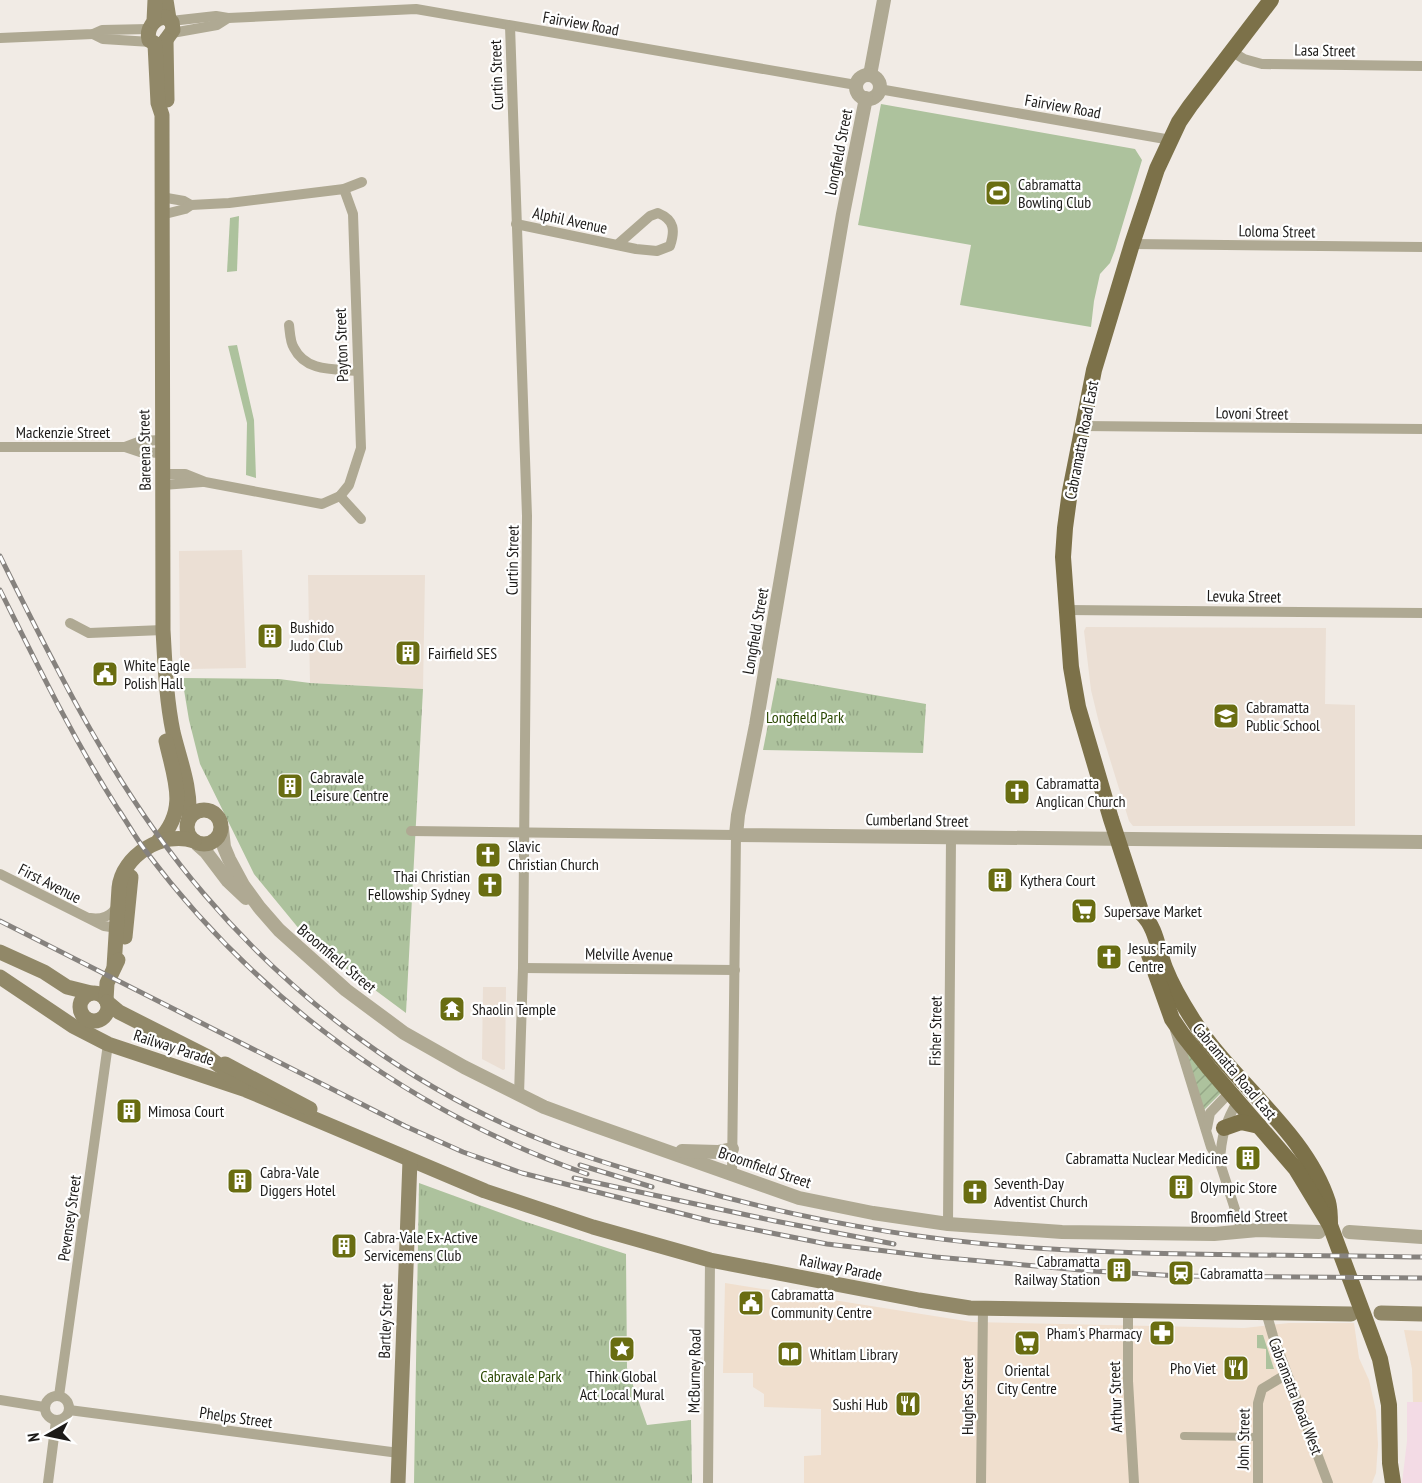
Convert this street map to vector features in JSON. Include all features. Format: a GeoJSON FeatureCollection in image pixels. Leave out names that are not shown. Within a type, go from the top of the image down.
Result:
{"type":"FeatureCollection","features":[{"type":"Feature","properties":{"kind":"main road","name":"Bareena Street"},"geometry":{"type":"LineString","coordinates":[[155,0],[161,31],[167,99],[162,115],[161,197],[161,446],[165,675],[173,731],[187,781],[197,799],[213,812]]}},
{"type":"Feature","properties":{"kind":"main road","name":"Bareena Street"},"geometry":{"type":"LineString","coordinates":[[161,31],[166,0]]}},
{"type":"Feature","properties":{"kind":"main road","name":"Cabramatta Road East"},"geometry":{"type":"LineString","coordinates":[[1271,0],[1190,106],[1157,169],[1094,370],[1082,426],[1065,528],[1063,557],[1065,610],[1078,706],[1117,839],[1142,914],[1149,921],[1165,969],[1187,1010],[1240,1091],[1259,1126],[1323,1205]]}},
{"type":"Feature","properties":{"kind":"main road"},"geometry":{"type":"LineString","coordinates":[[165,675],[165,732],[177,799],[176,816],[165,837]]}},
{"type":"Feature","properties":{"kind":"main road","name":"Bareena Street"},"geometry":{"type":"LineString","coordinates":[[187,781],[188,820]]}},
{"type":"Feature","properties":{"kind":"main road"},"geometry":{"type":"LineString","coordinates":[[112,973],[117,928],[121,924],[123,904],[133,869],[141,853],[188,820],[194,813],[202,810],[213,812],[218,817],[222,829],[212,843],[195,843],[165,837]]}},
{"type":"Feature","properties":{"kind":"main road"},"geometry":{"type":"LineString","coordinates":[[188,820],[187,832],[195,843]]}},
{"type":"Feature","properties":{"kind":"main road"},"geometry":{"type":"LineString","coordinates":[[96,1021],[106,1013],[99,997],[101,988],[112,973],[125,937],[123,904]]}},
{"type":"Feature","properties":{"kind":"main road","name":"Cabramatta Road East"},"geometry":{"type":"LineString","coordinates":[[1142,914],[1139,925],[1172,1019],[1198,1056],[1240,1091],[1299,1149],[1314,1173],[1323,1205],[1325,1228],[1373,1336],[1383,1370],[1389,1405],[1390,1463]]}},
{"type":"Feature","properties":{"kind":"main road"},"geometry":{"type":"LineString","coordinates":[[2,952],[70,989],[99,997],[116,1010],[208,1057],[246,1090]]}},
{"type":"Feature","properties":{"kind":"main road","name":"Railway Parade"},"geometry":{"type":"LineString","coordinates":[[0,976],[73,1026],[108,1044],[246,1090],[484,1191],[593,1227],[710,1260],[919,1300],[983,1308],[1351,1314]]}},
{"type":"Feature","properties":{"kind":"main road"},"geometry":{"type":"LineString","coordinates":[[57,981],[86,1019],[96,1021],[119,1018],[146,1025]]}},
{"type":"Feature","properties":{"kind":"main road"},"geometry":{"type":"LineString","coordinates":[[81,1014],[81,1000],[99,997]]}},
{"type":"Feature","properties":{"kind":"main road","name":"Railway Parade"},"geometry":{"type":"LineString","coordinates":[[208,1057],[299,1102],[346,1133]]}},
{"type":"Feature","properties":{"kind":"main road"},"geometry":{"type":"LineString","coordinates":[[1224,1128],[1241,1122],[1259,1126]]}},
{"type":"Feature","properties":{"kind":"main road","name":"Bartley Street"},"geometry":{"type":"LineString","coordinates":[[398,1483],[410,1160]]}},
{"type":"Feature","properties":{"kind":"main road"},"geometry":{"type":"LineString","coordinates":[[1381,1313],[1422,1314]]}},
{"type":"Feature","properties":{"kind":"main road"},"geometry":{"type":"LineString","coordinates":[[1382,1483],[1390,1463]]}},
{"type":"Feature","properties":{"kind":"main road"},"geometry":{"type":"LineString","coordinates":[[1390,1463],[1393,1483]]}},
{"type":"Feature","properties":{"kind":"street"},"geometry":{"type":"LineString","coordinates":[[870,75],[884,0]]}},
{"type":"Feature","properties":{"kind":"street","name":"Fairview Road"},"geometry":{"type":"LineString","coordinates":[[0,38],[93,34],[103,39],[161,31],[216,16],[228,18],[377,6],[416,9],[856,85]]}},
{"type":"Feature","properties":{"kind":"street","name":"Curtin Street"},"geometry":{"type":"LineString","coordinates":[[510,26],[527,516],[523,968],[519,1095]]}},
{"type":"Feature","properties":{"kind":"street","name":"Lasa Street"},"geometry":{"type":"LineString","coordinates":[[1231,51],[1244,59],[1262,64],[1422,66]]}},
{"type":"Feature","properties":{"kind":"street"},"geometry":{"type":"LineString","coordinates":[[870,75],[877,79],[879,89],[874,96],[866,98],[857,93],[856,85],[859,78],[870,75]]}},
{"type":"Feature","properties":{"kind":"street","name":"Fairview Road"},"geometry":{"type":"LineString","coordinates":[[879,89],[1171,140]]}},
{"type":"Feature","properties":{"kind":"street","name":"Longfield Street"},"geometry":{"type":"LineString","coordinates":[[732,1174],[738,815],[756,725],[841,226],[866,98]]}},
{"type":"Feature","properties":{"kind":"street"},"geometry":{"type":"LineString","coordinates":[[161,215],[185,209],[191,205],[229,203],[344,189],[362,182]]}},
{"type":"Feature","properties":{"kind":"street","name":"Payton Street"},"geometry":{"type":"LineString","coordinates":[[340,496],[350,485],[361,448],[353,214],[344,189]]}},
{"type":"Feature","properties":{"kind":"street"},"geometry":{"type":"LineString","coordinates":[[161,197],[184,201],[191,205]]}},
{"type":"Feature","properties":{"kind":"street","name":"Alphil Avenue"},"geometry":{"type":"LineString","coordinates":[[516,224],[617,245],[657,251],[670,246],[674,233],[672,222],[658,213],[650,216],[617,245]]}},
{"type":"Feature","properties":{"kind":"street","name":"Loloma Street"},"geometry":{"type":"LineString","coordinates":[[1132,244],[1422,247]]}},
{"type":"Feature","properties":{"kind":"street"},"geometry":{"type":"LineString","coordinates":[[289,325],[293,347],[308,365],[357,371]]}},
{"type":"Feature","properties":{"kind":"street","name":"Lovoni Street"},"geometry":{"type":"LineString","coordinates":[[1082,426],[1422,429]]}},
{"type":"Feature","properties":{"kind":"street","name":"Mackenzie Street"},"geometry":{"type":"LineString","coordinates":[[0,447],[125,447],[140,452],[161,446]]}},
{"type":"Feature","properties":{"kind":"street"},"geometry":{"type":"LineString","coordinates":[[162,479],[206,482],[322,504],[340,496],[361,519]]}},
{"type":"Feature","properties":{"kind":"street","name":"Levuka Street"},"geometry":{"type":"LineString","coordinates":[[1065,610],[1422,613]]}},
{"type":"Feature","properties":{"kind":"street"},"geometry":{"type":"LineString","coordinates":[[70,623],[89,633],[163,630]]}},
{"type":"Feature","properties":{"kind":"street"},"geometry":{"type":"LineString","coordinates":[[222,829],[224,847],[229,859],[243,885],[267,918]]}},
{"type":"Feature","properties":{"kind":"street","name":"Cumberland Street"},"geometry":{"type":"LineString","coordinates":[[411,831],[1422,842]]}},
{"type":"Feature","properties":{"kind":"street","name":"Fisher Street"},"geometry":{"type":"LineString","coordinates":[[948,1224],[951,838]]}},
{"type":"Feature","properties":{"kind":"street"},"geometry":{"type":"LineString","coordinates":[[195,843],[207,852],[228,881],[267,918]]}},
{"type":"Feature","properties":{"kind":"street","name":"First Avenue"},"geometry":{"type":"LineString","coordinates":[[0,874],[104,926],[117,928]]}},
{"type":"Feature","properties":{"kind":"street"},"geometry":{"type":"LineString","coordinates":[[104,916],[123,904]]}},
{"type":"Feature","properties":{"kind":"street"},"geometry":{"type":"LineString","coordinates":[[104,916],[110,917],[117,928],[121,950]]}},
{"type":"Feature","properties":{"kind":"street","name":"First Avenue"},"geometry":{"type":"LineString","coordinates":[[87,918],[95,919],[104,916]]}},
{"type":"Feature","properties":{"kind":"street","name":"Broomfield Street"},"geometry":{"type":"LineString","coordinates":[[267,918],[346,990],[404,1033],[494,1084],[543,1107],[815,1202],[948,1224],[1062,1232],[1214,1234],[1325,1228]]}},
{"type":"Feature","properties":{"kind":"street","name":"Melville Avenue"},"geometry":{"type":"LineString","coordinates":[[523,968],[735,970]]}},
{"type":"Feature","properties":{"kind":"street","name":"Cabramatta Road East"},"geometry":{"type":"LineString","coordinates":[[1172,1019],[1211,1147],[1220,1163],[1242,1231]]}},
{"type":"Feature","properties":{"kind":"street","name":"Pevensey Street"},"geometry":{"type":"LineString","coordinates":[[59,1396],[108,1044]]}},
{"type":"Feature","properties":{"kind":"street","name":"Cabramatta Road East"},"geometry":{"type":"LineString","coordinates":[[1206,1131],[1210,1113],[1240,1091]]}},
{"type":"Feature","properties":{"kind":"street","name":"Cabramatta Road East"},"geometry":{"type":"LineString","coordinates":[[1220,1163],[1220,1142],[1240,1091]]}},
{"type":"Feature","properties":{"kind":"street"},"geometry":{"type":"LineString","coordinates":[[665,1149],[709,1153],[732,1149]]}},
{"type":"Feature","properties":{"kind":"street"},"geometry":{"type":"LineString","coordinates":[[1349,1232],[1422,1237]]}},
{"type":"Feature","properties":{"kind":"street","name":"McBurney Road"},"geometry":{"type":"LineString","coordinates":[[708,1483],[710,1260]]}},
{"type":"Feature","properties":{"kind":"street","name":"Hughes Street"},"geometry":{"type":"LineString","coordinates":[[981,1483],[983,1308]]}},
{"type":"Feature","properties":{"kind":"street","name":"Arthur Street"},"geometry":{"type":"LineString","coordinates":[[1128,1310],[1128,1381],[1134,1483]]}},
{"type":"Feature","properties":{"kind":"street","name":"Cabramatta Road West"},"geometry":{"type":"LineString","coordinates":[[1266,1312],[1287,1374],[1329,1482]]}},
{"type":"Feature","properties":{"kind":"street","name":"John Street"},"geometry":{"type":"LineString","coordinates":[[1258,1483],[1258,1402],[1262,1389],[1287,1374]]}},
{"type":"Feature","properties":{"kind":"street"},"geometry":{"type":"LineString","coordinates":[[59,1396],[66,1400],[69,1410],[66,1417],[56,1420],[49,1418],[44,1407],[50,1398],[59,1396]]}},
{"type":"Feature","properties":{"kind":"street"},"geometry":{"type":"LineString","coordinates":[[0,1400],[44,1407]]}},
{"type":"Feature","properties":{"kind":"street","name":"Phelps Street"},"geometry":{"type":"LineString","coordinates":[[69,1410],[399,1453]]}},
{"type":"Feature","properties":{"kind":"street"},"geometry":{"type":"LineString","coordinates":[[48,1483],[56,1420]]}},
{"type":"Feature","properties":{"kind":"street"},"geometry":{"type":"LineString","coordinates":[[1184,1436],[1259,1437]]}},
{"type":"Feature","properties":{"kind":"shaded area"},"geometry":{"type":"Polygon","coordinates":[[[242,550],[246,668],[189,669],[180,655],[179,551],[242,550]]]}},
{"type":"Feature","properties":{"kind":"shaded area"},"geometry":{"type":"Polygon","coordinates":[[[308,575],[425,575],[423,689],[310,683],[308,575]]]}},
{"type":"Feature","properties":{"kind":"shaded area","name":"Cabramatta Public School"},"geometry":{"type":"Polygon","coordinates":[[[1086,627],[1326,628],[1325,704],[1355,705],[1355,826],[1133,826],[1129,821],[1091,690],[1084,631],[1086,627]]]}},
{"type":"Feature","properties":{"kind":"shaded area"},"geometry":{"type":"Polygon","coordinates":[[[483,987],[506,987],[505,1069],[503,1070],[482,1059],[483,987]]]}},
{"type":"Feature","properties":{"kind":"shaded area"},"geometry":{"type":"Polygon","coordinates":[[[725,1283],[972,1322],[1244,1328],[1289,1323],[1354,1323],[1359,1358],[1369,1380],[1376,1411],[1378,1445],[1376,1473],[1372,1483],[804,1483],[804,1456],[821,1455],[821,1409],[764,1407],[764,1394],[753,1387],[753,1373],[723,1373],[725,1283]]]}},
{"type":"Feature","properties":{"kind":"shaded area"},"geometry":{"type":"Polygon","coordinates":[[[1404,1330],[1422,1331],[1422,1402],[1413,1402],[1412,1369],[1404,1330]]]}},
{"type":"Feature","properties":{"kind":"shaded area"},"geometry":{"type":"Polygon","coordinates":[[[1407,1402],[1422,1402],[1422,1483],[1402,1483],[1407,1441],[1407,1402]]]}},
{"type":"Feature","properties":{"kind":"green space","name":"Cabramatta Bowling Club"},"geometry":{"type":"Polygon","coordinates":[[[881,104],[1135,149],[1142,160],[1115,250],[1110,263],[1100,274],[1091,327],[960,305],[971,245],[858,225],[881,104]]]}},
{"type":"Feature","properties":{"kind":"green space"},"geometry":{"type":"Polygon","coordinates":[[[239,216],[237,271],[227,272],[230,218],[239,216]]]}},
{"type":"Feature","properties":{"kind":"green space"},"geometry":{"type":"Polygon","coordinates":[[[237,345],[254,420],[256,478],[246,475],[247,423],[228,346],[237,345]]]}},
{"type":"Feature","properties":{"kind":"green space"},"geometry":{"type":"Polygon","coordinates":[[[182,678],[279,679],[310,683],[423,689],[406,1013],[309,941],[254,874],[200,764],[182,678]]]}},
{"type":"Feature","properties":{"kind":"green space","name":"Longfield Park"},"geometry":{"type":"Polygon","coordinates":[[[777,678],[926,704],[923,753],[763,750],[777,678]]]}},
{"type":"Feature","properties":{"kind":"green space"},"geometry":{"type":"Polygon","coordinates":[[[1183,1047],[1221,1093],[1204,1110],[1183,1047]]]}},
{"type":"Feature","properties":{"kind":"green space","name":"Cabravale Park"},"geometry":{"type":"Polygon","coordinates":[[[419,1183],[523,1221],[626,1254],[627,1368],[647,1425],[691,1420],[692,1483],[414,1483],[419,1183]]]}},
{"type":"Feature","properties":{"kind":"green space"},"geometry":{"type":"Polygon","coordinates":[[[1257,1335],[1263,1335],[1274,1369],[1266,1369],[1266,1349],[1257,1348],[1257,1335]]]}},
{"type":"Feature","properties":{"kind":"railway"},"geometry":{"type":"LineString","coordinates":[[0,556],[67,688],[117,774],[173,856],[204,894],[278,972],[361,1040],[405,1070],[500,1122],[581,1155],[721,1196],[802,1216],[884,1231],[967,1242],[1060,1250],[1422,1257]]}},
{"type":"Feature","properties":{"kind":"railway"},"geometry":{"type":"LineString","coordinates":[[0,590],[71,728],[134,835],[189,904],[237,955],[288,1002],[342,1045],[399,1084],[459,1118],[522,1148],[587,1174]]}},
{"type":"Feature","properties":{"kind":"railway"},"geometry":{"type":"LineString","coordinates":[[0,921],[405,1126],[463,1152],[522,1173],[711,1221],[827,1244],[936,1257],[1092,1271],[1180,1276],[1422,1278]]}},
{"type":"Feature","properties":{"kind":"railway"},"geometry":{"type":"LineString","coordinates":[[580,1165],[652,1187]]}},
{"type":"Feature","properties":{"kind":"railway"},"geometry":{"type":"LineString","coordinates":[[574,1178],[894,1244]]}},
{"type":"Feature","properties":{"kind":"place","name":"Cabramatta Bowling Club"},"geometry":{"type":"Point","coordinates":[998,193]}},
{"type":"Feature","properties":{"kind":"place","name":"Bushido Judo Club"},"geometry":{"type":"Point","coordinates":[270,636]}},
{"type":"Feature","properties":{"kind":"place","name":"Fairfield SES"},"geometry":{"type":"Point","coordinates":[408,653]}},
{"type":"Feature","properties":{"kind":"place","name":"White Eagle Polish Hall"},"geometry":{"type":"Point","coordinates":[105,674]}},
{"type":"Feature","properties":{"kind":"place","name":"Cabramatta Public School"},"geometry":{"type":"Point","coordinates":[1226,716]}},
{"type":"Feature","properties":{"kind":"place","name":"Cabravale Leisure Centre"},"geometry":{"type":"Point","coordinates":[290,786]}},
{"type":"Feature","properties":{"kind":"place","name":"Cabramatta Anglican Church"},"geometry":{"type":"Point","coordinates":[1017,792]}},
{"type":"Feature","properties":{"kind":"place","name":"Slavic Christian Church"},"geometry":{"type":"Point","coordinates":[488,855]}},
{"type":"Feature","properties":{"kind":"place","name":"Kythera Court"},"geometry":{"type":"Point","coordinates":[1000,880]}},
{"type":"Feature","properties":{"kind":"place","name":"Thai Christian Fellowship Sydney"},"geometry":{"type":"Point","coordinates":[490,885]}},
{"type":"Feature","properties":{"kind":"place","name":"Supersave Market"},"geometry":{"type":"Point","coordinates":[1084,911]}},
{"type":"Feature","properties":{"kind":"place","name":"Jesus Family Centre"},"geometry":{"type":"Point","coordinates":[1109,957]}},
{"type":"Feature","properties":{"kind":"place","name":"Shaolin Temple"},"geometry":{"type":"Point","coordinates":[452,1009]}},
{"type":"Feature","properties":{"kind":"place","name":"Mimosa Court"},"geometry":{"type":"Point","coordinates":[129,1111]}},
{"type":"Feature","properties":{"kind":"place","name":"Cabramatta Nuclear Medicine"},"geometry":{"type":"Point","coordinates":[1248,1158]}},
{"type":"Feature","properties":{"kind":"place","name":"Cabra-Vale Diggers Hotel"},"geometry":{"type":"Point","coordinates":[240,1181]}},
{"type":"Feature","properties":{"kind":"place","name":"Olympic Store"},"geometry":{"type":"Point","coordinates":[1181,1187]}},
{"type":"Feature","properties":{"kind":"place","name":"Seventh-Day Adventist Church"},"geometry":{"type":"Point","coordinates":[975,1192]}},
{"type":"Feature","properties":{"kind":"place","name":"Cabra-Vale Ex-Active Servicemens Club"},"geometry":{"type":"Point","coordinates":[344,1246]}},
{"type":"Feature","properties":{"kind":"place","name":"Cabramatta Railway Station"},"geometry":{"type":"Point","coordinates":[1119,1270]}},
{"type":"Feature","properties":{"kind":"place","name":"Cabramatta"},"geometry":{"type":"Point","coordinates":[1181,1273]}},
{"type":"Feature","properties":{"kind":"place","name":"Cabramatta Community Centre"},"geometry":{"type":"Point","coordinates":[751,1303]}},
{"type":"Feature","properties":{"kind":"place","name":"Pham's Pharmacy"},"geometry":{"type":"Point","coordinates":[1162,1333]}},
{"type":"Feature","properties":{"kind":"place","name":"Oriental City Centre"},"geometry":{"type":"Point","coordinates":[1027,1343]}},
{"type":"Feature","properties":{"kind":"place","name":"Think Global Act Local Mural"},"geometry":{"type":"Point","coordinates":[622,1349]}},
{"type":"Feature","properties":{"kind":"place","name":"Whitlam Library"},"geometry":{"type":"Point","coordinates":[790,1354]}},
{"type":"Feature","properties":{"kind":"place","name":"Pho Viet"},"geometry":{"type":"Point","coordinates":[1236,1368]}},
{"type":"Feature","properties":{"kind":"place","name":"Sushi Hub"},"geometry":{"type":"Point","coordinates":[908,1404]}}]}
